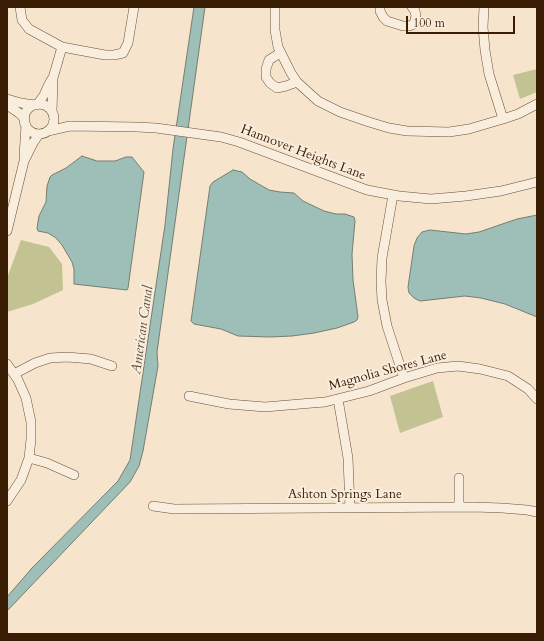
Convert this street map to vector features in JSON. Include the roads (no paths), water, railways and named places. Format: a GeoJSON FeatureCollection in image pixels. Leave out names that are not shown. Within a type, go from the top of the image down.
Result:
{"type":"FeatureCollection","features":[{"type":"Feature","properties":{"kind":"street"},"geometry":{"type":"LineString","coordinates":[[20,7],[22,20],[29,29],[62,47],[105,54],[123,53],[128,43],[134,7]]}},
{"type":"Feature","properties":{"kind":"street"},"geometry":{"type":"LineString","coordinates":[[275,7],[275,30],[280,52],[291,73],[297,82],[318,101],[340,112],[389,128],[408,131],[449,132],[475,127],[503,119],[518,114],[537,104]]}},
{"type":"Feature","properties":{"kind":"street"},"geometry":{"type":"LineString","coordinates":[[380,7],[380,11],[387,21],[403,26],[409,26],[414,24],[416,21],[416,11],[412,7]]}},
{"type":"Feature","properties":{"kind":"street"},"geometry":{"type":"LineString","coordinates":[[484,7],[485,50],[489,74],[503,119]]}},
{"type":"Feature","properties":{"kind":"street"},"geometry":{"type":"LineString","coordinates":[[7,231],[24,161],[25,122],[28,109],[36,105],[44,95],[53,78],[62,47]]}},
{"type":"Feature","properties":{"kind":"street"},"geometry":{"type":"LineString","coordinates":[[280,52],[269,60],[266,69],[266,77],[270,83],[277,88],[297,82]]}},
{"type":"Feature","properties":{"kind":"street"},"geometry":{"type":"LineString","coordinates":[[24,161],[33,143],[53,124],[53,78]]}},
{"type":"Feature","properties":{"kind":"street"},"geometry":{"type":"LineString","coordinates":[[7,99],[21,103],[46,106],[53,114]]}},
{"type":"Feature","properties":{"kind":"street"},"geometry":{"type":"LineString","coordinates":[[7,105],[19,113],[32,132],[44,132]]}},
{"type":"Feature","properties":{"kind":"street","name":"Hannover Heights Lane"},"geometry":{"type":"LineString","coordinates":[[53,114],[63,124],[70,126]]}},
{"type":"Feature","properties":{"kind":"street","name":"Hannover Heights Lane"},"geometry":{"type":"LineString","coordinates":[[44,132],[70,126],[137,127],[200,134],[239,142],[367,190],[393,195],[431,199],[501,191],[537,182]]}},
{"type":"Feature","properties":{"kind":"street","name":"Hannover Heights Lane"},"geometry":{"type":"LineString","coordinates":[[526,184],[537,176]]}},
{"type":"Feature","properties":{"kind":"street"},"geometry":{"type":"LineString","coordinates":[[393,195],[382,258],[382,300],[387,326],[404,378]]}},
{"type":"Feature","properties":{"kind":"street"},"geometry":{"type":"LineString","coordinates":[[14,374],[50,358],[67,357],[91,359],[112,366]]}},
{"type":"Feature","properties":{"kind":"street"},"geometry":{"type":"LineString","coordinates":[[7,364],[14,374],[26,398],[31,422],[29,458],[20,480],[7,501]]}},
{"type":"Feature","properties":{"kind":"street","name":"Magnolia Shores Lane"},"geometry":{"type":"LineString","coordinates":[[189,396],[229,404],[265,407],[325,402],[370,391],[404,378],[437,368],[458,366],[480,368],[508,376],[528,390],[537,399]]}},
{"type":"Feature","properties":{"kind":"street"},"geometry":{"type":"LineString","coordinates":[[338,398],[348,458],[350,508]]}},
{"type":"Feature","properties":{"kind":"street"},"geometry":{"type":"LineString","coordinates":[[29,458],[52,465],[74,475]]}},
{"type":"Feature","properties":{"kind":"street"},"geometry":{"type":"LineString","coordinates":[[458,478],[459,507]]}},
{"type":"Feature","properties":{"kind":"street","name":"Ashton Springs Lane"},"geometry":{"type":"LineString","coordinates":[[153,506],[174,509],[459,507],[502,508],[537,512]]}},
{"type":"Feature","properties":{"kind":"water","name":"American Canal"},"geometry":{"type":"Polygon","coordinates":[[[194,7],[205,7],[157,352],[158,366],[139,466],[130,482],[7,611],[7,597],[32,568],[118,481],[130,460],[165,225],[173,149],[194,7]]]}},
{"type":"Feature","properties":{"kind":"water"},"geometry":{"type":"Polygon","coordinates":[[[82,156],[97,161],[115,161],[126,157],[132,157],[144,172],[127,290],[74,284],[74,269],[72,262],[62,245],[56,238],[48,233],[38,231],[39,216],[46,202],[47,186],[50,177],[66,168],[82,156]]]}},
{"type":"Feature","properties":{"kind":"water"},"geometry":{"type":"Polygon","coordinates":[[[233,170],[242,172],[250,179],[269,190],[294,193],[303,201],[324,211],[354,217],[355,221],[352,254],[353,280],[358,317],[357,320],[337,328],[314,333],[270,337],[238,336],[221,329],[194,324],[191,321],[210,186],[213,182],[233,170]]]}},
{"type":"Feature","properties":{"kind":"water"},"geometry":{"type":"Polygon","coordinates":[[[537,215],[537,317],[505,304],[481,298],[465,296],[420,301],[409,293],[408,287],[414,246],[417,238],[422,232],[430,230],[466,234],[479,232],[517,219],[537,215]]]}}]}
